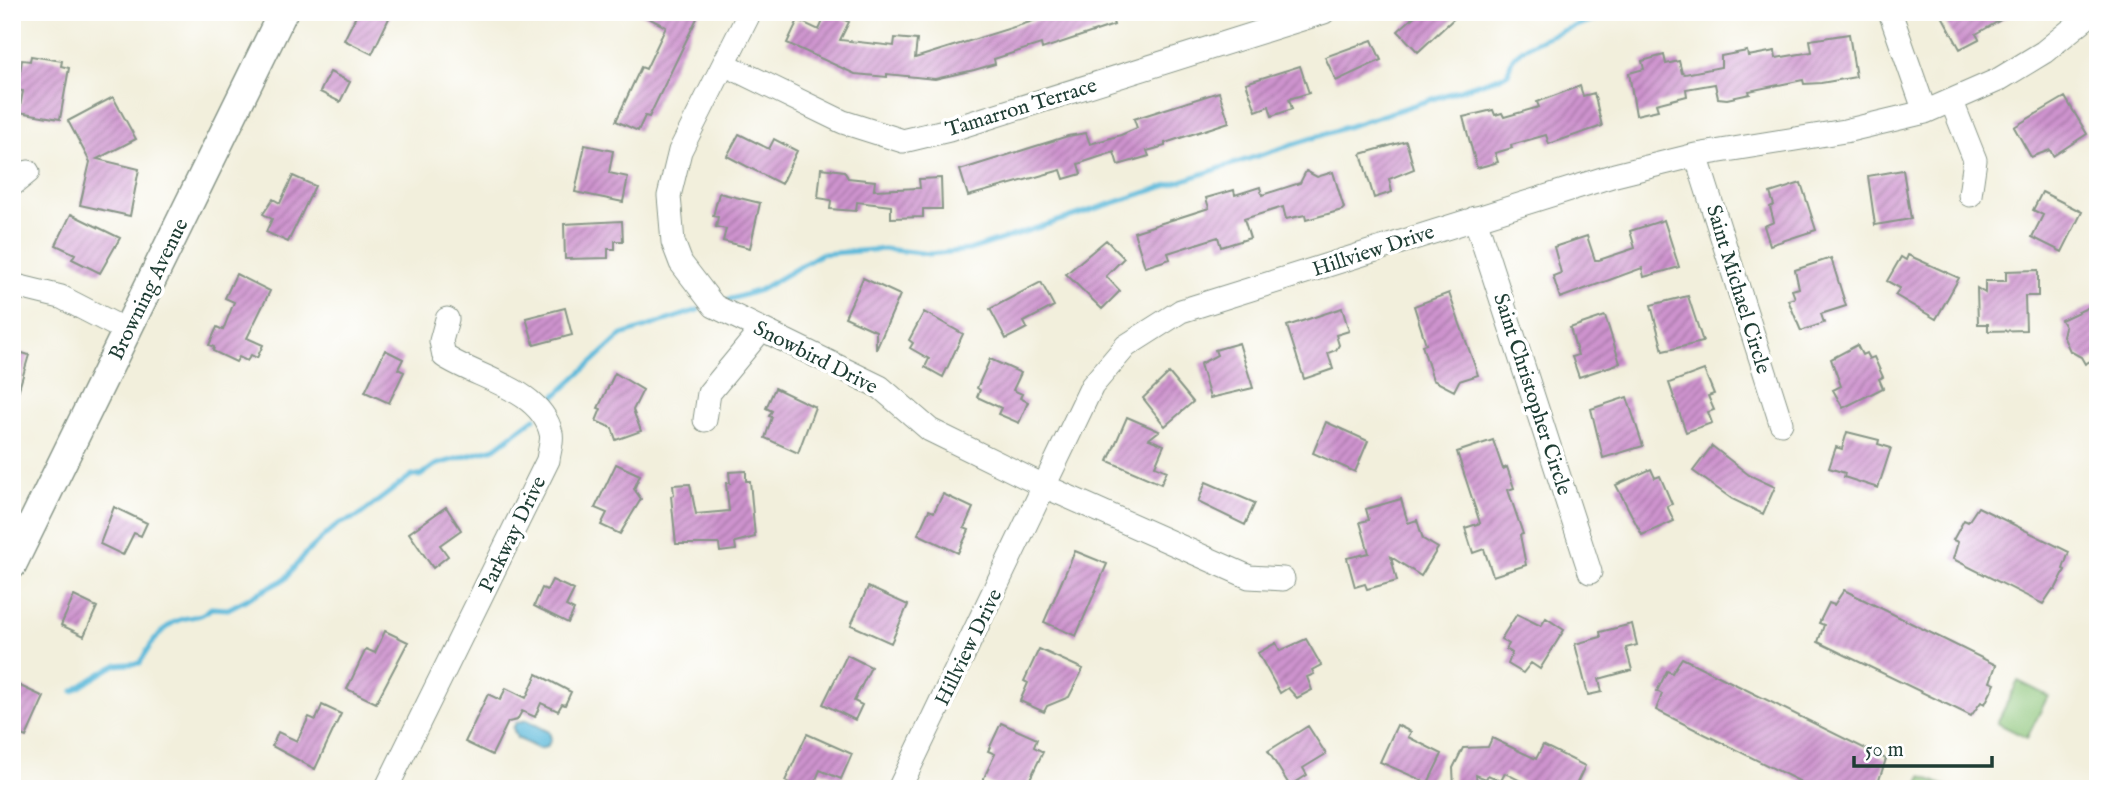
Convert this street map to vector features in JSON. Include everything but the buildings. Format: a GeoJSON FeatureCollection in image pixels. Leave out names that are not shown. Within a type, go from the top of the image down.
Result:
{"type":"FeatureCollection","features":[{"type":"Feature","properties":{"kind":"street","name":"Browning Avenue"},"geometry":{"type":"LineString","coordinates":[[12,565],[283,12]]}},
{"type":"Feature","properties":{"kind":"street","name":"Snowbird Drive"},"geometry":{"type":"LineString","coordinates":[[750,12],[680,151],[669,195],[671,232],[681,263],[714,306],[880,387],[930,430],[1044,486],[1249,577],[1283,579]]}},
{"type":"Feature","properties":{"kind":"street","name":"Tamarron Terrace"},"geometry":{"type":"LineString","coordinates":[[724,64],[843,122],[904,141],[949,130],[1325,12]]}},
{"type":"Feature","properties":{"kind":"street"},"geometry":{"type":"LineString","coordinates":[[1890,12],[1925,112]]}},
{"type":"Feature","properties":{"kind":"street","name":"Hillview Drive"},"geometry":{"type":"LineString","coordinates":[[900,789],[1092,386],[1107,365],[1126,346],[1181,311],[1615,174],[1696,155],[1845,131],[1925,112],[1998,80],[2044,52],[2093,12]]}},
{"type":"Feature","properties":{"kind":"street"},"geometry":{"type":"LineString","coordinates":[[1952,102],[1975,160],[1970,195]]}},
{"type":"Feature","properties":{"kind":"street","name":"Saint Michael Circle"},"geometry":{"type":"LineString","coordinates":[[1696,155],[1781,423]]}},
{"type":"Feature","properties":{"kind":"street","name":"Saint Christopher Circle"},"geometry":{"type":"LineString","coordinates":[[1475,218],[1590,572]]}},
{"type":"Feature","properties":{"kind":"street"},"geometry":{"type":"LineString","coordinates":[[12,285],[61,297],[127,331]]}},
{"type":"Feature","properties":{"kind":"street","name":"Parkway Drive"},"geometry":{"type":"LineString","coordinates":[[386,789],[548,460],[551,434],[541,411],[519,393],[461,367],[444,356],[441,341],[447,319]]}},
{"type":"Feature","properties":{"kind":"street"},"geometry":{"type":"LineString","coordinates":[[705,420],[709,393],[761,330]]}},
{"type":"Feature","properties":{"kind":"green space"},"geometry":{"type":"Polygon","coordinates":[[[2018,681],[2048,696],[2027,738],[1997,723],[2018,681]]]}},
{"type":"Feature","properties":{"kind":"green space"},"geometry":{"type":"Polygon","coordinates":[[[1922,776],[1951,789],[1917,789],[1922,776]]]}},
{"type":"Feature","properties":{"kind":"water"},"geometry":{"type":"Polygon","coordinates":[[[526,720],[549,732],[551,739],[547,747],[539,749],[517,738],[513,728],[516,723],[526,720]]]}},
{"type":"Feature","properties":{"kind":"waterway"},"geometry":{"type":"LineString","coordinates":[[728,300],[760,290],[821,254],[884,249],[930,254],[969,250],[1503,76],[1508,73],[1514,57],[1533,43],[1621,12]]}},
{"type":"Feature","properties":{"kind":"waterway"},"geometry":{"type":"LineString","coordinates":[[1653,12],[1659,12]]}},
{"type":"Feature","properties":{"kind":"waterway"},"geometry":{"type":"LineString","coordinates":[[552,399],[622,335],[698,310]]}},
{"type":"Feature","properties":{"kind":"waterway"},"geometry":{"type":"LineString","coordinates":[[73,691],[114,666],[140,663],[156,638],[173,623],[200,615],[211,608],[228,609],[285,579],[306,553],[338,524],[357,517],[412,475],[420,476],[435,465],[495,448],[535,418]]}}]}
